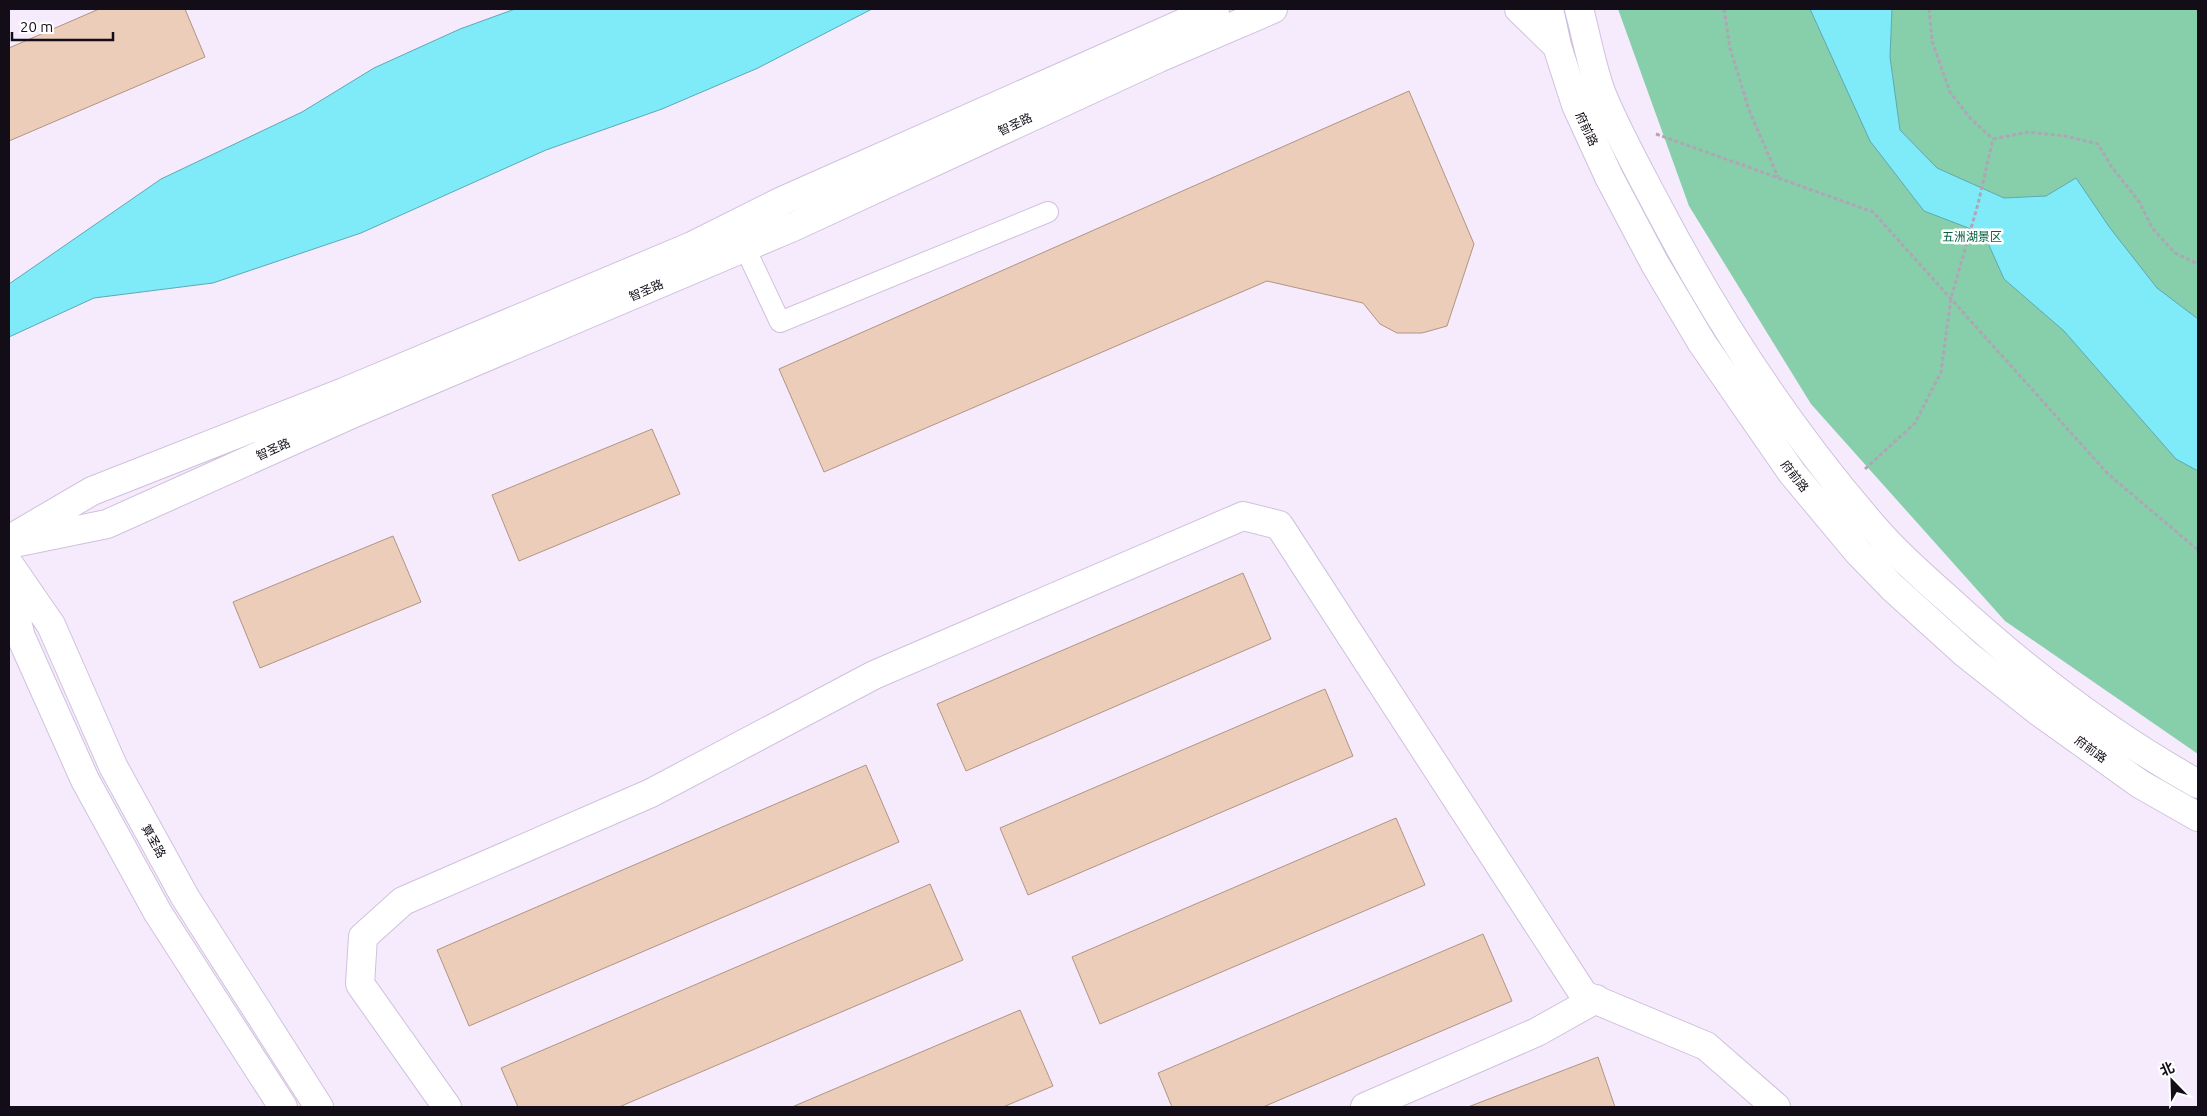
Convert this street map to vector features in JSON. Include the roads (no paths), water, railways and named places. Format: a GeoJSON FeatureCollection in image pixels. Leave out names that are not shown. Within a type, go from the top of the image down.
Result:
{"type":"FeatureCollection","features":[{"type":"Feature","properties":{"kind":"street","name":"智圣路"},"geometry":{"type":"LineString","coordinates":[[9,540],[92,491],[344,392],[692,246],[782,201],[1215,9]]}},
{"type":"Feature","properties":{"kind":"street","name":"智圣路"},"geometry":{"type":"LineString","coordinates":[[9,544],[107,524],[354,413],[744,248],[1159,58],[1273,9]]}},
{"type":"Feature","properties":{"kind":"street"},"geometry":{"type":"LineString","coordinates":[[1519,9],[1557,46]]}},
{"type":"Feature","properties":{"kind":"street","name":"府前路"},"geometry":{"type":"LineString","coordinates":[[1549,9],[1557,46],[1576,105],[1609,177],[1655,264],[1702,342],[1798,480],[1858,552],[1966,654],[2038,712],[2140,784],[2198,817]]}},
{"type":"Feature","properties":{"kind":"street"},"geometry":{"type":"LineString","coordinates":[[1579,9],[1602,95],[1635,164],[1680,250],[1726,328],[1815,455],[1880,534],[1984,632],[2055,688],[2156,760],[2198,784]]}},
{"type":"Feature","properties":{"kind":"street"},"geometry":{"type":"LineString","coordinates":[[447,1107],[360,984],[363,936],[403,901],[652,793],[874,675],[1243,516],[1279,525],[1584,995],[1706,1046],[1776,1107]]}},
{"type":"Feature","properties":{"kind":"street","name":"算圣路"},"geometry":{"type":"LineString","coordinates":[[9,564],[51,625],[113,766],[185,897],[319,1107]]}},
{"type":"Feature","properties":{"kind":"street"},"geometry":{"type":"LineString","coordinates":[[9,591],[21,637],[85,780],[158,913],[283,1107]]}},
{"type":"Feature","properties":{"kind":"street"},"geometry":{"type":"LineString","coordinates":[[1364,1107],[1537,1032],[1596,999]]}},
{"type":"Feature","properties":{"kind":"lane"},"geometry":{"type":"LineString","coordinates":[[744,248],[780,322],[1048,212]]}},
{"type":"Feature","properties":{"kind":"water"},"geometry":{"type":"Polygon","coordinates":[[[515,9],[872,9],[758,68],[662,109],[546,150],[361,233],[213,283],[94,298],[9,337],[9,284],[161,179],[302,112],[374,68],[460,29],[515,9]]]}},
{"type":"Feature","properties":{"kind":"water"},"geometry":{"type":"Polygon","coordinates":[[[1810,9],[1892,9],[1890,57],[1900,130],[1937,168],[2004,198],[2046,196],[2076,178],[2110,228],[2157,288],[2198,319],[2198,471],[2176,459],[2064,331],[2004,279],[1984,234],[1924,211],[1870,141],[1810,9]]]}},
{"type":"Feature","properties":{"kind":"park label","name":"五洲湖景区"},"geometry":{"type":"Point","coordinates":[1972,236]}}]}
